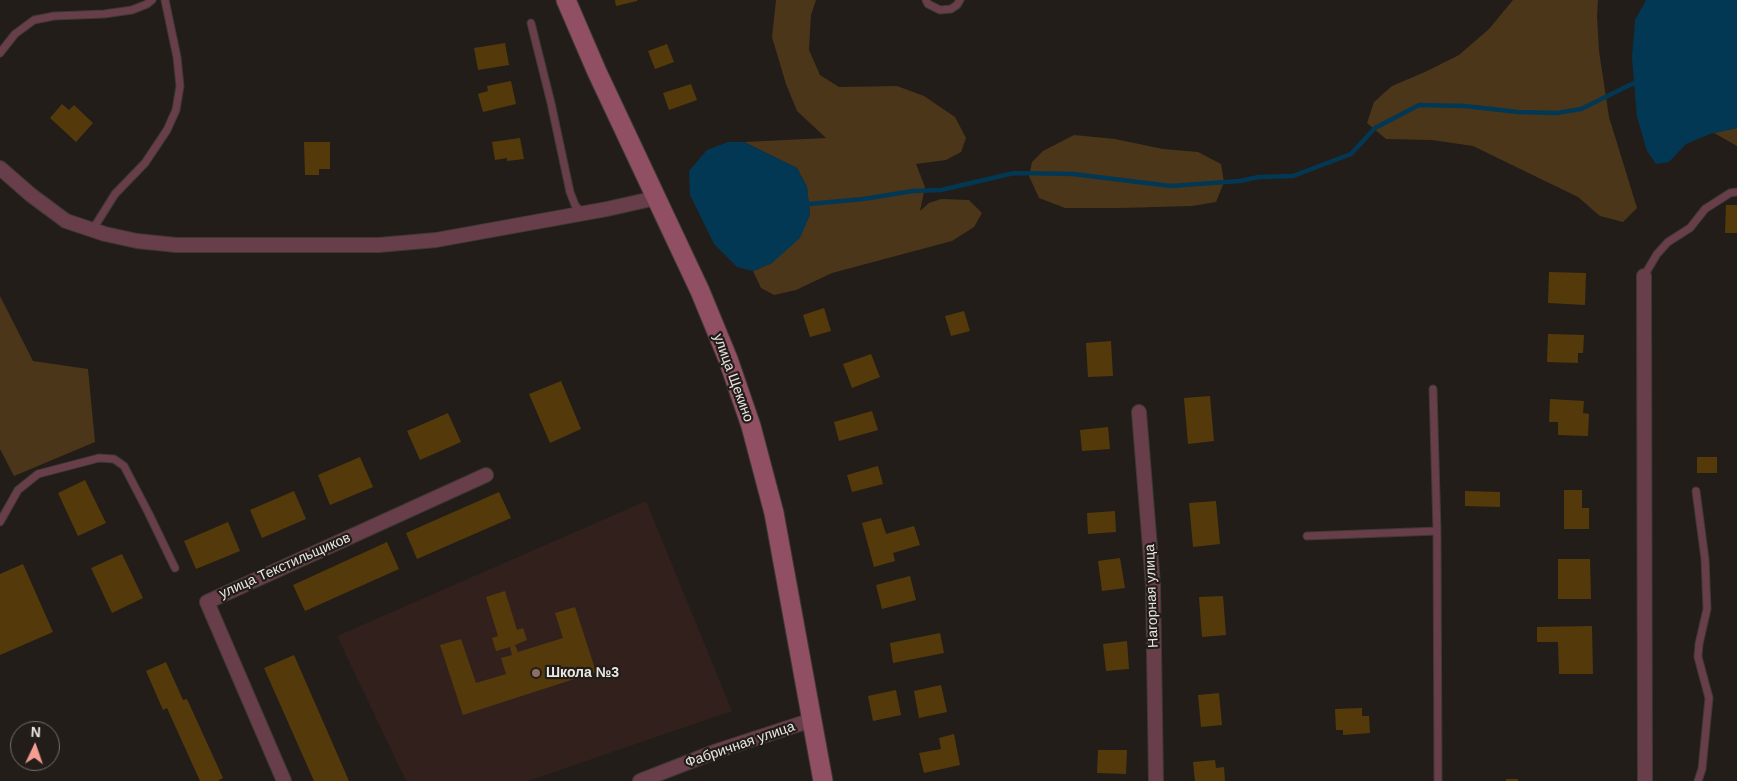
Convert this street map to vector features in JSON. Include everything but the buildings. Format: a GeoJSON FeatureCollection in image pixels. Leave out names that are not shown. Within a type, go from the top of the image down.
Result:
{"type":"FeatureCollection","features":[{"type":"Feature","properties":{"kind":"main road","name":"улица Щекино"},"geometry":{"type":"LineString","coordinates":[[566,0],[597,72],[700,291],[728,359],[751,426],[774,513],[823,781]]}},
{"type":"Feature","properties":{"kind":"street"},"geometry":{"type":"LineString","coordinates":[[0,168],[66,221],[138,241],[176,245],[379,245],[436,240],[656,198]]}},
{"type":"Feature","properties":{"kind":"street"},"geometry":{"type":"LineString","coordinates":[[1644,276],[1645,781]]}},
{"type":"Feature","properties":{"kind":"street","name":"Нагорная улица"},"geometry":{"type":"LineString","coordinates":[[1139,412],[1153,586],[1156,781]]}},
{"type":"Feature","properties":{"kind":"street","name":"улица Текстильщиков"},"geometry":{"type":"LineString","coordinates":[[284,781],[207,602],[486,475]]}},
{"type":"Feature","properties":{"kind":"street","name":"Фабричная улица"},"geometry":{"type":"LineString","coordinates":[[640,781],[717,751],[812,720]]}},
{"type":"Feature","properties":{"kind":"lane"},"geometry":{"type":"LineString","coordinates":[[0,53],[14,34],[34,20],[54,16],[104,14],[132,10],[152,0]]}},
{"type":"Feature","properties":{"kind":"lane"},"geometry":{"type":"LineString","coordinates":[[93,229],[116,194],[145,163],[167,130],[176,110],[180,86],[177,57],[165,0]]}},
{"type":"Feature","properties":{"kind":"lane"},"geometry":{"type":"LineString","coordinates":[[926,0],[928,4],[940,10],[951,9],[958,5],[960,0]]}},
{"type":"Feature","properties":{"kind":"lane"},"geometry":{"type":"LineString","coordinates":[[531,23],[551,102],[570,192],[575,205],[582,213]]}},
{"type":"Feature","properties":{"kind":"lane"},"geometry":{"type":"LineString","coordinates":[[1644,276],[1657,254],[1668,242],[1690,228],[1705,209],[1730,193],[1737,192]]}},
{"type":"Feature","properties":{"kind":"lane"},"geometry":{"type":"LineString","coordinates":[[1433,389],[1437,531],[1438,781]]}},
{"type":"Feature","properties":{"kind":"lane"},"geometry":{"type":"LineString","coordinates":[[0,522],[18,490],[38,474],[99,458],[114,459],[124,466],[175,568]]}},
{"type":"Feature","properties":{"kind":"lane"},"geometry":{"type":"LineString","coordinates":[[1696,491],[1705,560],[1707,609],[1698,657],[1708,698],[1702,769],[1698,781]]}},
{"type":"Feature","properties":{"kind":"lane"},"geometry":{"type":"LineString","coordinates":[[1307,536],[1437,531]]}},
{"type":"Feature","properties":{"kind":"shaded area"},"geometry":{"type":"Polygon","coordinates":[[[776,0],[816,0],[811,15],[809,50],[820,75],[839,87],[897,86],[924,96],[955,117],[966,138],[961,152],[946,160],[916,164],[925,187],[920,211],[929,203],[941,199],[969,200],[982,213],[974,227],[952,241],[832,273],[796,290],[774,295],[761,288],[753,271],[772,263],[810,215],[807,187],[797,168],[744,142],[826,138],[797,111],[786,84],[772,37],[776,0]]]}},
{"type":"Feature","properties":{"kind":"shaded area"},"geometry":{"type":"Polygon","coordinates":[[[1513,0],[1598,0],[1599,51],[1609,117],[1637,208],[1623,222],[1600,216],[1578,197],[1473,146],[1432,140],[1386,139],[1367,123],[1374,102],[1392,86],[1459,55],[1489,29],[1513,0]]]}},
{"type":"Feature","properties":{"kind":"shaded area"},"geometry":{"type":"Polygon","coordinates":[[[1737,128],[1737,146],[1714,133],[1737,128]]]}},
{"type":"Feature","properties":{"kind":"shaded area"},"geometry":{"type":"Polygon","coordinates":[[[1074,135],[1115,139],[1163,149],[1198,152],[1221,164],[1224,182],[1216,202],[1192,206],[1065,208],[1039,198],[1029,176],[1032,162],[1043,151],[1074,135]]]}},
{"type":"Feature","properties":{"kind":"shaded area"},"geometry":{"type":"Polygon","coordinates":[[[0,296],[33,361],[88,369],[95,442],[14,476],[0,449],[0,296]]]}},
{"type":"Feature","properties":{"kind":"shaded area","name":"Школа №3"},"geometry":{"type":"Polygon","coordinates":[[[646,501],[732,711],[528,781],[406,781],[337,636],[646,501]]]}},
{"type":"Feature","properties":{"kind":"water"},"geometry":{"type":"Polygon","coordinates":[[[1646,0],[1737,0],[1737,128],[1710,134],[1686,144],[1669,162],[1656,164],[1647,151],[1637,117],[1632,58],[1635,20],[1646,0]]]}},
{"type":"Feature","properties":{"kind":"water"},"geometry":{"type":"Polygon","coordinates":[[[728,142],[744,142],[797,168],[807,187],[810,215],[800,238],[772,263],[753,271],[737,267],[714,244],[690,195],[689,171],[707,150],[728,142]]]}},
{"type":"Feature","properties":{"kind":"waterway"},"geometry":{"type":"LineString","coordinates":[[809,204],[863,199],[913,191],[941,190],[1014,173],[1073,174],[1171,186],[1240,181],[1259,177],[1293,176],[1351,154],[1375,128],[1419,105],[1465,106],[1518,112],[1557,113],[1581,109],[1634,83]]}},
{"type":"Feature","properties":{"kind":"place","name":"Школа №3"},"geometry":{"type":"Point","coordinates":[536,673]}}]}
